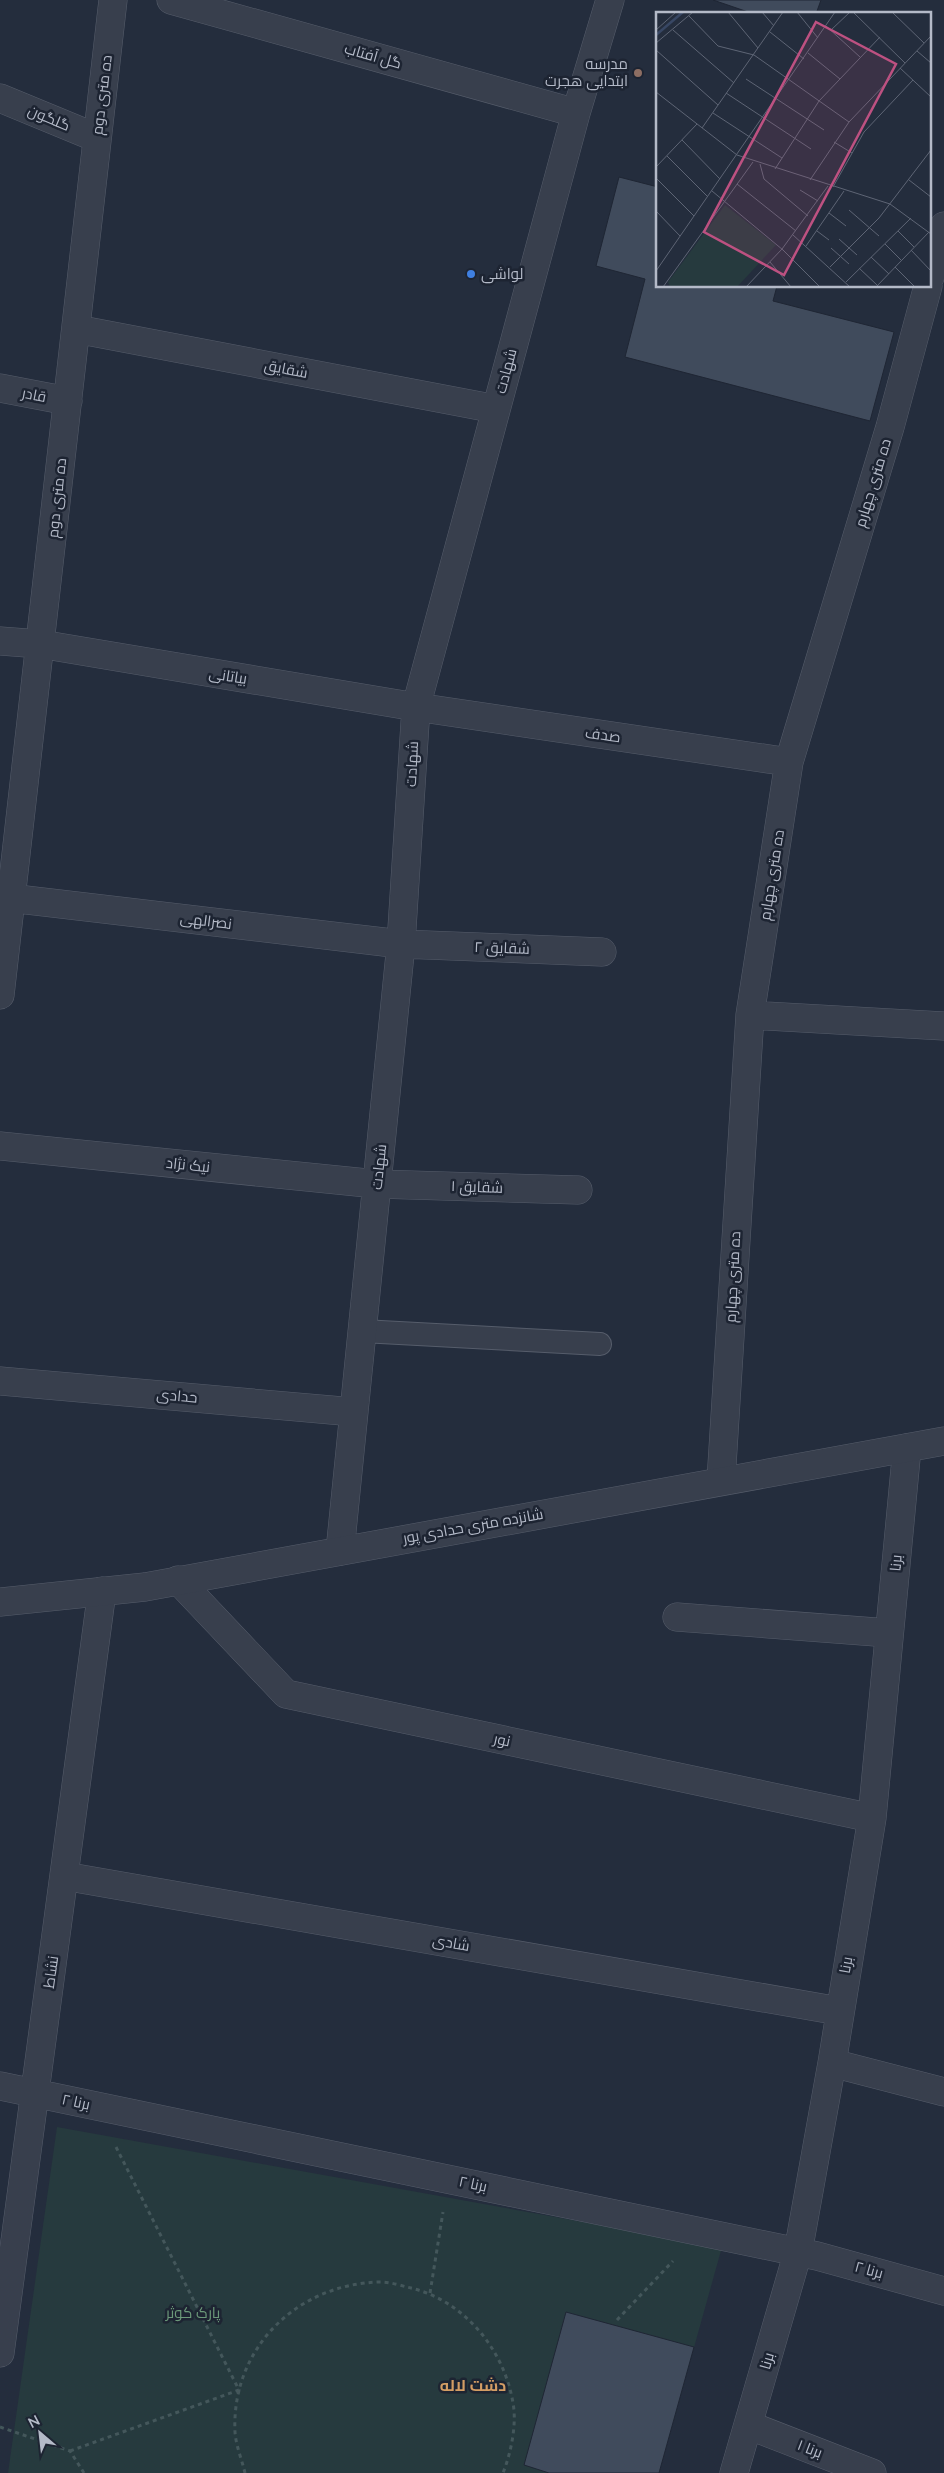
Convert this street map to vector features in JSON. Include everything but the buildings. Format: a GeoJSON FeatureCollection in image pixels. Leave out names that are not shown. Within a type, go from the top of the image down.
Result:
{"type":"FeatureCollection","features":[{"type":"Feature","properties":{"kind":"street","name":"ده متری دوم"},"geometry":{"type":"LineString","coordinates":[[0,995],[6,897],[40,644],[113,0]]}},
{"type":"Feature","properties":{"kind":"street","name":"شهادت"},"geometry":{"type":"LineString","coordinates":[[340,1550],[402,944],[416,707],[576,113],[610,0]]}},
{"type":"Feature","properties":{"kind":"street","name":"گل آفتاب"},"geometry":{"type":"LineString","coordinates":[[180,1],[576,113]]}},
{"type":"Feature","properties":{"kind":"street","name":"گلگون"},"geometry":{"type":"LineString","coordinates":[[0,98],[97,138]]}},
{"type":"Feature","properties":{"kind":"street"},"geometry":{"type":"LineString","coordinates":[[932,270],[944,226]]}},
{"type":"Feature","properties":{"kind":"street","name":"ده متری چهارم"},"geometry":{"type":"LineString","coordinates":[[721,1481],[750,1015],[789,762],[890,427],[927,288]]}},
{"type":"Feature","properties":{"kind":"street","name":"شقایق"},"geometry":{"type":"LineString","coordinates":[[76,328],[496,409]]}},
{"type":"Feature","properties":{"kind":"street","name":"قادر"},"geometry":{"type":"LineString","coordinates":[[0,388],[68,401]]}},
{"type":"Feature","properties":{"kind":"street","name":"بیاتانی"},"geometry":{"type":"LineString","coordinates":[[0,641],[40,644],[416,707]]}},
{"type":"Feature","properties":{"kind":"street","name":"صدف"},"geometry":{"type":"LineString","coordinates":[[416,707],[789,762]]}},
{"type":"Feature","properties":{"kind":"street","name":"نصرالهی"},"geometry":{"type":"LineString","coordinates":[[6,897],[402,944]]}},
{"type":"Feature","properties":{"kind":"street","name":"شقایق ۲"},"geometry":{"type":"LineString","coordinates":[[402,944],[602,952]]}},
{"type":"Feature","properties":{"kind":"street"},"geometry":{"type":"LineString","coordinates":[[750,1015],[944,1026]]}},
{"type":"Feature","properties":{"kind":"street","name":"نیک نژاد"},"geometry":{"type":"LineString","coordinates":[[0,1146],[377,1184]]}},
{"type":"Feature","properties":{"kind":"street","name":"شقایق ۱"},"geometry":{"type":"LineString","coordinates":[[377,1184],[578,1190]]}},
{"type":"Feature","properties":{"kind":"street","name":"حدادی"},"geometry":{"type":"LineString","coordinates":[[0,1381],[354,1412]]}},
{"type":"Feature","properties":{"kind":"street","name":"شانزده متری حدادی پور"},"geometry":{"type":"LineString","coordinates":[[0,1602],[102,1591],[178,1580],[944,1441]]}},
{"type":"Feature","properties":{"kind":"street","name":"برنا"},"geometry":{"type":"LineString","coordinates":[[734,2473],[798,2252],[832,2063],[838,2011],[872,1818],[907,1448]]}},
{"type":"Feature","properties":{"kind":"street","name":"نور"},"geometry":{"type":"LineString","coordinates":[[178,1580],[286,1694],[872,1818]]}},
{"type":"Feature","properties":{"kind":"street","name":"نشاط"},"geometry":{"type":"LineString","coordinates":[[0,2353],[102,1591]]}},
{"type":"Feature","properties":{"kind":"street"},"geometry":{"type":"LineString","coordinates":[[677,1617],[890,1633]]}},
{"type":"Feature","properties":{"kind":"street","name":"شادی"},"geometry":{"type":"LineString","coordinates":[[64,1876],[838,2011]]}},
{"type":"Feature","properties":{"kind":"street"},"geometry":{"type":"LineString","coordinates":[[832,2063],[944,2092]]}},
{"type":"Feature","properties":{"kind":"street","name":"برنا ۲"},"geometry":{"type":"LineString","coordinates":[[0,2086],[798,2252],[944,2290]]}},
{"type":"Feature","properties":{"kind":"street","name":"برنا ۱"},"geometry":{"type":"LineString","coordinates":[[748,2424],[872,2473]]}},
{"type":"Feature","properties":{"kind":"lane"},"geometry":{"type":"LineString","coordinates":[[362,1331],[600,1344]]}},
{"type":"Feature","properties":{"kind":"path"},"geometry":{"type":"LineString","coordinates":[[94,2106],[239,2390]]}},
{"type":"Feature","properties":{"kind":"path"},"geometry":{"type":"LineString","coordinates":[[430,2292],[448,2179]]}},
{"type":"Feature","properties":{"kind":"path"},"geometry":{"type":"LineString","coordinates":[[617,2320],[701,2232]]}},
{"type":"Feature","properties":{"kind":"path"},"geometry":{"type":"LineString","coordinates":[[245,2473],[235,2433],[239,2390],[258,2345],[291,2310],[334,2288],[383,2282],[430,2292],[470,2319],[499,2357],[514,2404],[511,2452],[503,2473]]}},
{"type":"Feature","properties":{"kind":"path"},"geometry":{"type":"LineString","coordinates":[[70,2451],[239,2390]]}},
{"type":"Feature","properties":{"kind":"path"},"geometry":{"type":"LineString","coordinates":[[0,2427],[70,2451],[84,2473]]}},
{"type":"Feature","properties":{"kind":"green space","name":"پارک کوثر"},"geometry":{"type":"Polygon","coordinates":[[[57,2127],[722,2247],[659,2473],[8,2473],[57,2127]]]}},
{"type":"Feature","properties":{"kind":"place","name":"مدرسه ابتدایی هجرت"},"geometry":{"type":"Point","coordinates":[638,73]}},
{"type":"Feature","properties":{"kind":"place","name":"لواشی"},"geometry":{"type":"Point","coordinates":[471,274]}},
{"type":"Feature","properties":{"kind":"district","name":"دشت لاله"},"geometry":{"type":"Point","coordinates":[473,2385]}}]}
